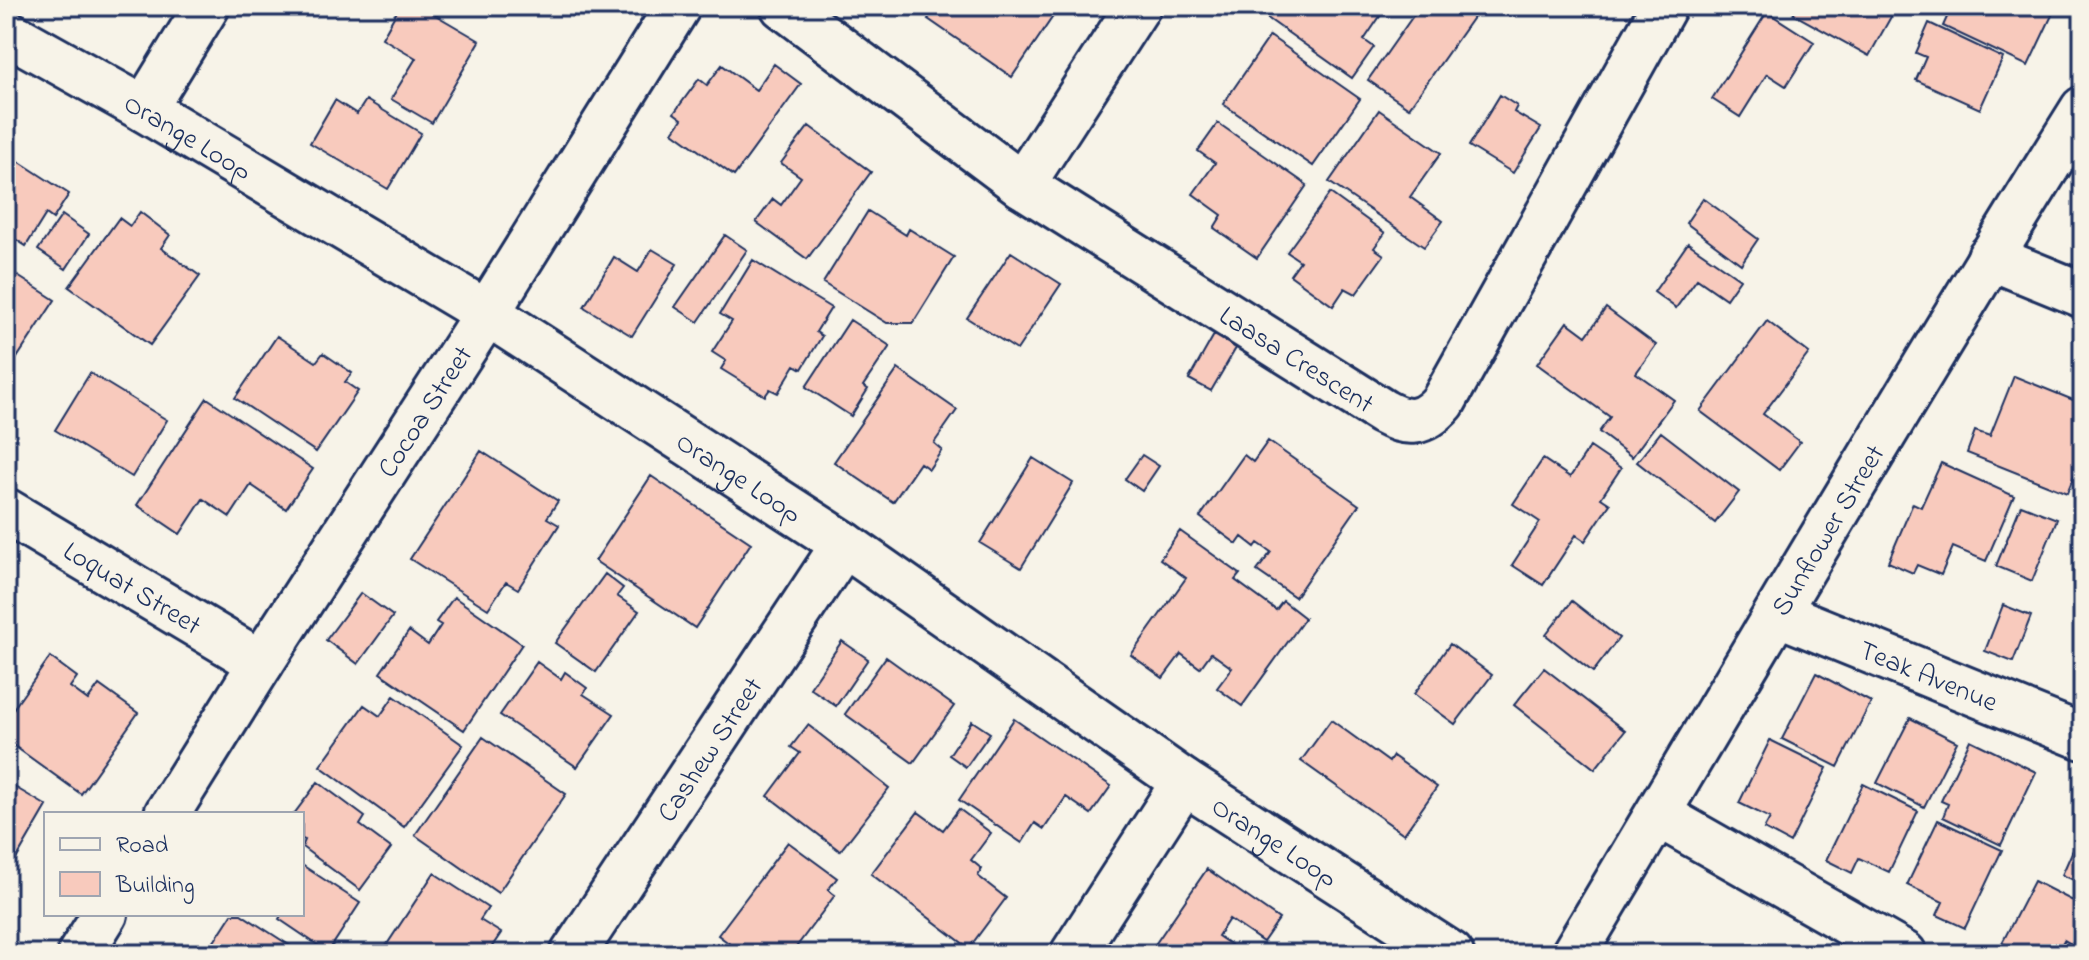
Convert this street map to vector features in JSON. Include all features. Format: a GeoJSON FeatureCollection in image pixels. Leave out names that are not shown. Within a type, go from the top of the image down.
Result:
{"type":"FeatureCollection","features":[{"type":"Feature","properties":{"kind":"street"},"geometry":{"type":"LineString","coordinates":[[144,109],[207,6]]}},
{"type":"Feature","properties":{"kind":"street","name":"Cocoa Street"},"geometry":{"type":"LineString","coordinates":[[168,812],[487,313],[678,6]]}},
{"type":"Feature","properties":{"kind":"street","name":"Laasa Crescent"},"geometry":{"type":"LineString","coordinates":[[783,6],[1022,185],[1383,412],[1397,420],[1415,421],[1434,412],[1443,402],[1664,6]]}},
{"type":"Feature","properties":{"kind":"street"},"geometry":{"type":"LineString","coordinates":[[1022,185],[1138,6]]}},
{"type":"Feature","properties":{"kind":"street","name":"Orange Loop"},"geometry":{"type":"LineString","coordinates":[[6,32],[144,109],[487,313],[844,544],[1184,782],[1451,954]]}},
{"type":"Feature","properties":{"kind":"street","name":"Sunflower Street"},"geometry":{"type":"LineString","coordinates":[[1574,954],[1990,257],[2083,109]]}},
{"type":"Feature","properties":{"kind":"street"},"geometry":{"type":"LineString","coordinates":[[1990,257],[2083,295]]}},
{"type":"Feature","properties":{"kind":"street","name":"Loquat Street"},"geometry":{"type":"LineString","coordinates":[[6,511],[261,663]]}},
{"type":"Feature","properties":{"kind":"street","name":"Cashew Street"},"geometry":{"type":"LineString","coordinates":[[573,954],[844,544]]}},
{"type":"Feature","properties":{"kind":"street","name":"Teak Avenue"},"geometry":{"type":"LineString","coordinates":[[1777,613],[2083,737]]}},
{"type":"Feature","properties":{"kind":"street"},"geometry":{"type":"LineString","coordinates":[[1073,954],[1184,782]]}},
{"type":"Feature","properties":{"kind":"street"},"geometry":{"type":"LineString","coordinates":[[1659,815],[1904,954]]}},
{"type":"Feature","properties":{"kind":"street"},"geometry":{"type":"LineString","coordinates":[[80,954],[104,916]]}},
{"type":"Feature","properties":{"kind":"building"},"geometry":{"type":"Polygon","coordinates":[[[400,6],[420,6],[480,41],[432,123],[391,99],[416,58],[382,38],[400,6]]]}},
{"type":"Feature","properties":{"kind":"building"},"geometry":{"type":"Polygon","coordinates":[[[938,6],[1060,6],[1012,77],[928,19],[938,6]]]}},
{"type":"Feature","properties":{"kind":"building"},"geometry":{"type":"Polygon","coordinates":[[[1273,6],[1387,6],[1364,40],[1374,47],[1352,78],[1266,17],[1273,6]]]}},
{"type":"Feature","properties":{"kind":"building"},"geometry":{"type":"Polygon","coordinates":[[[1420,6],[1481,6],[1409,108],[1368,80],[1420,6]]]}},
{"type":"Feature","properties":{"kind":"building"},"geometry":{"type":"Polygon","coordinates":[[[1798,6],[1897,6],[1869,56],[1793,14],[1798,6]]]}},
{"type":"Feature","properties":{"kind":"building"},"geometry":{"type":"Polygon","coordinates":[[[1952,6],[2042,6],[2054,11],[2028,66],[1943,26],[1952,6]]]}},
{"type":"Feature","properties":{"kind":"building"},"geometry":{"type":"Polygon","coordinates":[[[1767,12],[1814,42],[1786,86],[1767,74],[1740,117],[1712,99],[1767,12]]]}},
{"type":"Feature","properties":{"kind":"building"},"geometry":{"type":"Polygon","coordinates":[[[1929,23],[2003,58],[1980,109],[1916,80],[1926,57],[1916,53],[1929,23]]]}},
{"type":"Feature","properties":{"kind":"building"},"geometry":{"type":"Polygon","coordinates":[[[1270,36],[1360,99],[1313,166],[1223,104],[1270,36]]]}},
{"type":"Feature","properties":{"kind":"building"},"geometry":{"type":"Polygon","coordinates":[[[774,64],[801,84],[734,176],[673,132],[682,119],[674,113],[699,79],[707,85],[722,65],[756,90],[774,64]]]}},
{"type":"Feature","properties":{"kind":"building"},"geometry":{"type":"Polygon","coordinates":[[[1500,95],[1517,106],[1514,112],[1541,128],[1513,173],[1469,146],[1500,95]]]}},
{"type":"Feature","properties":{"kind":"building"},"geometry":{"type":"Polygon","coordinates":[[[335,100],[357,114],[366,100],[421,133],[388,189],[310,143],[335,100]]]}},
{"type":"Feature","properties":{"kind":"building"},"geometry":{"type":"Polygon","coordinates":[[[1379,110],[1441,153],[1410,197],[1443,221],[1424,247],[1329,182],[1379,110]]]}},
{"type":"Feature","properties":{"kind":"building"},"geometry":{"type":"Polygon","coordinates":[[[1218,123],[1307,185],[1257,258],[1214,228],[1222,215],[1193,194],[1215,163],[1198,151],[1218,123]]]}},
{"type":"Feature","properties":{"kind":"building"},"geometry":{"type":"Polygon","coordinates":[[[809,126],[871,172],[807,259],[756,222],[773,199],[781,205],[801,177],[781,163],[809,126]]]}},
{"type":"Feature","properties":{"kind":"building"},"geometry":{"type":"Polygon","coordinates":[[[6,153],[69,194],[53,219],[46,214],[26,246],[6,233],[6,153]]]}},
{"type":"Feature","properties":{"kind":"building"},"geometry":{"type":"Polygon","coordinates":[[[1330,193],[1385,233],[1374,248],[1384,255],[1356,294],[1345,288],[1333,306],[1290,275],[1300,261],[1287,252],[1330,193]]]}},
{"type":"Feature","properties":{"kind":"building"},"geometry":{"type":"Polygon","coordinates":[[[1703,198],[1758,239],[1741,264],[1686,223],[1703,198]]]}},
{"type":"Feature","properties":{"kind":"building"},"geometry":{"type":"Polygon","coordinates":[[[868,211],[906,235],[909,229],[954,257],[913,323],[887,323],[823,283],[868,211]]]}},
{"type":"Feature","properties":{"kind":"building"},"geometry":{"type":"Polygon","coordinates":[[[140,212],[170,235],[161,248],[200,276],[150,345],[69,287],[119,218],[130,226],[140,212]]]}},
{"type":"Feature","properties":{"kind":"building"},"geometry":{"type":"Polygon","coordinates":[[[62,215],[89,234],[66,269],[38,250],[62,215]]]}},
{"type":"Feature","properties":{"kind":"building"},"geometry":{"type":"Polygon","coordinates":[[[725,235],[747,250],[698,322],[675,307],[725,235]]]}},
{"type":"Feature","properties":{"kind":"building"},"geometry":{"type":"Polygon","coordinates":[[[1688,243],[1740,279],[1726,299],[1697,279],[1676,308],[1654,292],[1688,243]]]}},
{"type":"Feature","properties":{"kind":"building"},"geometry":{"type":"Polygon","coordinates":[[[652,249],[677,264],[632,336],[584,307],[614,257],[638,272],[652,249]]]}},
{"type":"Feature","properties":{"kind":"building"},"geometry":{"type":"Polygon","coordinates":[[[1011,252],[1061,284],[1017,350],[967,318],[1011,252]]]}},
{"type":"Feature","properties":{"kind":"building"},"geometry":{"type":"Polygon","coordinates":[[[753,260],[831,308],[816,332],[822,336],[802,369],[795,365],[778,393],[770,389],[765,396],[721,369],[726,361],[712,352],[732,321],[720,314],[753,260]]]}},
{"type":"Feature","properties":{"kind":"building"},"geometry":{"type":"Polygon","coordinates":[[[10,271],[55,300],[9,370],[6,368],[6,277],[10,271]]]}},
{"type":"Feature","properties":{"kind":"building"},"geometry":{"type":"Polygon","coordinates":[[[1606,308],[1656,345],[1636,373],[1674,400],[1632,457],[1599,432],[1610,417],[1537,364],[1567,322],[1586,336],[1606,308]]]}},
{"type":"Feature","properties":{"kind":"building"},"geometry":{"type":"Polygon","coordinates":[[[850,320],[890,346],[863,386],[868,389],[851,416],[806,387],[850,320]]]}},
{"type":"Feature","properties":{"kind":"building"},"geometry":{"type":"Polygon","coordinates":[[[1767,321],[1809,353],[1763,414],[1800,442],[1779,470],[1700,411],[1767,321]]]}},
{"type":"Feature","properties":{"kind":"building"},"geometry":{"type":"Polygon","coordinates":[[[1214,335],[1236,348],[1211,391],[1189,379],[1214,335]]]}},
{"type":"Feature","properties":{"kind":"building"},"geometry":{"type":"Polygon","coordinates":[[[277,336],[316,362],[323,353],[352,373],[345,382],[358,391],[316,452],[235,398],[277,336]]]}},
{"type":"Feature","properties":{"kind":"building"},"geometry":{"type":"Polygon","coordinates":[[[898,369],[957,410],[934,443],[942,450],[929,469],[920,463],[893,502],[834,462],[898,369]]]}},
{"type":"Feature","properties":{"kind":"building"},"geometry":{"type":"Polygon","coordinates":[[[90,373],[167,420],[132,477],[55,430],[90,373]]]}},
{"type":"Feature","properties":{"kind":"building"},"geometry":{"type":"Polygon","coordinates":[[[2014,376],[2083,404],[2083,454],[2067,493],[1967,453],[1975,431],[1990,436],[2014,376]]]}},
{"type":"Feature","properties":{"kind":"building"},"geometry":{"type":"Polygon","coordinates":[[[207,398],[313,469],[286,509],[251,485],[230,517],[203,499],[180,534],[137,505],[207,398]]]}},
{"type":"Feature","properties":{"kind":"building"},"geometry":{"type":"Polygon","coordinates":[[[1661,432],[1739,492],[1715,523],[1637,462],[1661,432]]]}},
{"type":"Feature","properties":{"kind":"building"},"geometry":{"type":"Polygon","coordinates":[[[1268,441],[1359,505],[1295,597],[1257,571],[1271,552],[1258,543],[1255,547],[1242,537],[1237,544],[1200,517],[1244,455],[1253,462],[1268,441]]]}},
{"type":"Feature","properties":{"kind":"building"},"geometry":{"type":"Polygon","coordinates":[[[1590,447],[1621,468],[1601,498],[1610,504],[1585,541],[1576,535],[1543,585],[1512,565],[1540,522],[1513,504],[1543,459],[1570,477],[1590,447]]]}},
{"type":"Feature","properties":{"kind":"building"},"geometry":{"type":"Polygon","coordinates":[[[481,451],[558,501],[547,518],[559,525],[518,589],[506,582],[488,609],[410,559],[481,451]]]}},
{"type":"Feature","properties":{"kind":"building"},"geometry":{"type":"Polygon","coordinates":[[[1142,455],[1159,466],[1142,491],[1125,479],[1142,455]]]}},
{"type":"Feature","properties":{"kind":"building"},"geometry":{"type":"Polygon","coordinates":[[[1033,458],[1073,483],[1021,568],[980,543],[1033,458]]]}},
{"type":"Feature","properties":{"kind":"building"},"geometry":{"type":"Polygon","coordinates":[[[1941,463],[2014,496],[1986,561],[1953,547],[1941,575],[1917,565],[1913,573],[1888,562],[1913,503],[1921,507],[1941,463]]]}},
{"type":"Feature","properties":{"kind":"building"},"geometry":{"type":"Polygon","coordinates":[[[651,476],[751,543],[695,628],[595,561],[651,476]]]}},
{"type":"Feature","properties":{"kind":"building"},"geometry":{"type":"Polygon","coordinates":[[[2021,505],[2057,519],[2032,581],[1996,566],[2021,505]]]}},
{"type":"Feature","properties":{"kind":"building"},"geometry":{"type":"Polygon","coordinates":[[[1180,531],[1240,574],[1235,580],[1276,610],[1283,601],[1305,618],[1242,706],[1217,688],[1232,668],[1211,653],[1200,668],[1181,654],[1163,678],[1131,655],[1186,578],[1160,559],[1180,531]]]}},
{"type":"Feature","properties":{"kind":"building"},"geometry":{"type":"Polygon","coordinates":[[[605,574],[623,588],[617,596],[639,611],[596,672],[555,643],[605,574]]]}},
{"type":"Feature","properties":{"kind":"building"},"geometry":{"type":"Polygon","coordinates":[[[361,593],[393,616],[358,664],[326,640],[361,593]]]}},
{"type":"Feature","properties":{"kind":"building"},"geometry":{"type":"Polygon","coordinates":[[[454,597],[522,644],[464,730],[380,673],[409,631],[428,645],[441,625],[436,622],[454,597]]]}},
{"type":"Feature","properties":{"kind":"building"},"geometry":{"type":"Polygon","coordinates":[[[1572,601],[1619,638],[1593,672],[1546,635],[1572,601]]]}},
{"type":"Feature","properties":{"kind":"building"},"geometry":{"type":"Polygon","coordinates":[[[2003,605],[2031,616],[2013,662],[1985,651],[2003,605]]]}},
{"type":"Feature","properties":{"kind":"building"},"geometry":{"type":"Polygon","coordinates":[[[842,641],[868,659],[836,706],[810,688],[842,641]]]}},
{"type":"Feature","properties":{"kind":"building"},"geometry":{"type":"Polygon","coordinates":[[[1450,644],[1492,675],[1455,724],[1414,694],[1450,644]]]}},
{"type":"Feature","properties":{"kind":"building"},"geometry":{"type":"Polygon","coordinates":[[[50,657],[77,677],[70,687],[88,700],[99,685],[138,713],[81,794],[6,740],[6,719],[50,657]]]}},
{"type":"Feature","properties":{"kind":"building"},"geometry":{"type":"Polygon","coordinates":[[[886,657],[954,706],[913,763],[845,714],[886,657]]]}},
{"type":"Feature","properties":{"kind":"building"},"geometry":{"type":"Polygon","coordinates":[[[537,662],[561,679],[565,672],[587,688],[583,694],[614,714],[577,767],[500,715],[537,662]]]}},
{"type":"Feature","properties":{"kind":"building"},"geometry":{"type":"Polygon","coordinates":[[[1544,668],[1625,731],[1595,769],[1514,705],[1544,668]]]}},
{"type":"Feature","properties":{"kind":"building"},"geometry":{"type":"Polygon","coordinates":[[[1816,673],[1871,702],[1838,767],[1782,739],[1816,673]]]}},
{"type":"Feature","properties":{"kind":"building"},"geometry":{"type":"Polygon","coordinates":[[[394,696],[463,745],[404,827],[320,766],[364,705],[380,716],[394,696]]]}},
{"type":"Feature","properties":{"kind":"building"},"geometry":{"type":"Polygon","coordinates":[[[1910,718],[1957,742],[1924,807],[1877,783],[1910,718]]]}},
{"type":"Feature","properties":{"kind":"building"},"geometry":{"type":"Polygon","coordinates":[[[1014,719],[1111,786],[1091,814],[1066,797],[1044,829],[1035,823],[1022,843],[959,800],[1014,719]]]}},
{"type":"Feature","properties":{"kind":"building"},"geometry":{"type":"Polygon","coordinates":[[[1331,720],[1389,762],[1393,756],[1437,787],[1404,834],[1301,761],[1331,720]]]}},
{"type":"Feature","properties":{"kind":"building"},"geometry":{"type":"Polygon","coordinates":[[[972,721],[990,733],[966,767],[949,755],[972,721]]]}},
{"type":"Feature","properties":{"kind":"building"},"geometry":{"type":"Polygon","coordinates":[[[808,725],[889,788],[840,851],[768,796],[800,753],[791,747],[808,725]]]}},
{"type":"Feature","properties":{"kind":"building"},"geometry":{"type":"Polygon","coordinates":[[[483,737],[566,794],[498,893],[415,835],[483,737]]]}},
{"type":"Feature","properties":{"kind":"building"},"geometry":{"type":"Polygon","coordinates":[[[1770,740],[1827,768],[1790,843],[1764,829],[1770,818],[1739,803],[1770,740]]]}},
{"type":"Feature","properties":{"kind":"building"},"geometry":{"type":"Polygon","coordinates":[[[1970,740],[2036,772],[2001,845],[1943,817],[1948,804],[1941,801],[1970,740]]]}},
{"type":"Feature","properties":{"kind":"building"},"geometry":{"type":"Polygon","coordinates":[[[6,782],[47,806],[11,868],[6,865],[6,782]]]}},
{"type":"Feature","properties":{"kind":"building"},"geometry":{"type":"Polygon","coordinates":[[[318,782],[365,817],[360,825],[391,848],[360,890],[304,848],[304,812],[296,812],[318,782]]]}},
{"type":"Feature","properties":{"kind":"building"},"geometry":{"type":"Polygon","coordinates":[[[1863,784],[1918,811],[1889,872],[1859,858],[1852,873],[1826,860],[1863,784]]]}},
{"type":"Feature","properties":{"kind":"building"},"geometry":{"type":"Polygon","coordinates":[[[959,809],[991,833],[971,860],[982,869],[978,876],[1006,898],[969,948],[871,874],[918,812],[943,830],[959,809]]]}},
{"type":"Feature","properties":{"kind":"building"},"geometry":{"type":"Polygon","coordinates":[[[1938,820],[2002,850],[1965,928],[1937,915],[1943,902],[1907,885],[1938,820]]]}},
{"type":"Feature","properties":{"kind":"building"},"geometry":{"type":"Polygon","coordinates":[[[2083,827],[2083,884],[2062,875],[2083,827]]]}},
{"type":"Feature","properties":{"kind":"building"},"geometry":{"type":"Polygon","coordinates":[[[788,842],[837,878],[828,890],[835,895],[791,954],[743,954],[718,935],[788,842]]]}},
{"type":"Feature","properties":{"kind":"building"},"geometry":{"type":"Polygon","coordinates":[[[304,866],[360,903],[328,952],[279,919],[281,916],[304,916],[304,866]]]}},
{"type":"Feature","properties":{"kind":"building"},"geometry":{"type":"Polygon","coordinates":[[[1207,869],[1279,919],[1263,942],[1229,919],[1218,936],[1234,947],[1228,954],[1165,954],[1154,946],[1207,869]]]}},
{"type":"Feature","properties":{"kind":"building"},"geometry":{"type":"Polygon","coordinates":[[[434,873],[488,908],[480,920],[501,933],[487,954],[382,952],[434,873]]]}},
{"type":"Feature","properties":{"kind":"building"},"geometry":{"type":"Polygon","coordinates":[[[2034,881],[2083,906],[2083,937],[2078,948],[2064,940],[2058,952],[2045,945],[2041,954],[2023,954],[2002,943],[2034,881]]]}},
{"type":"Feature","properties":{"kind":"building"},"geometry":{"type":"Polygon","coordinates":[[[231,916],[244,916],[303,954],[206,954],[231,916]]]}}]}
